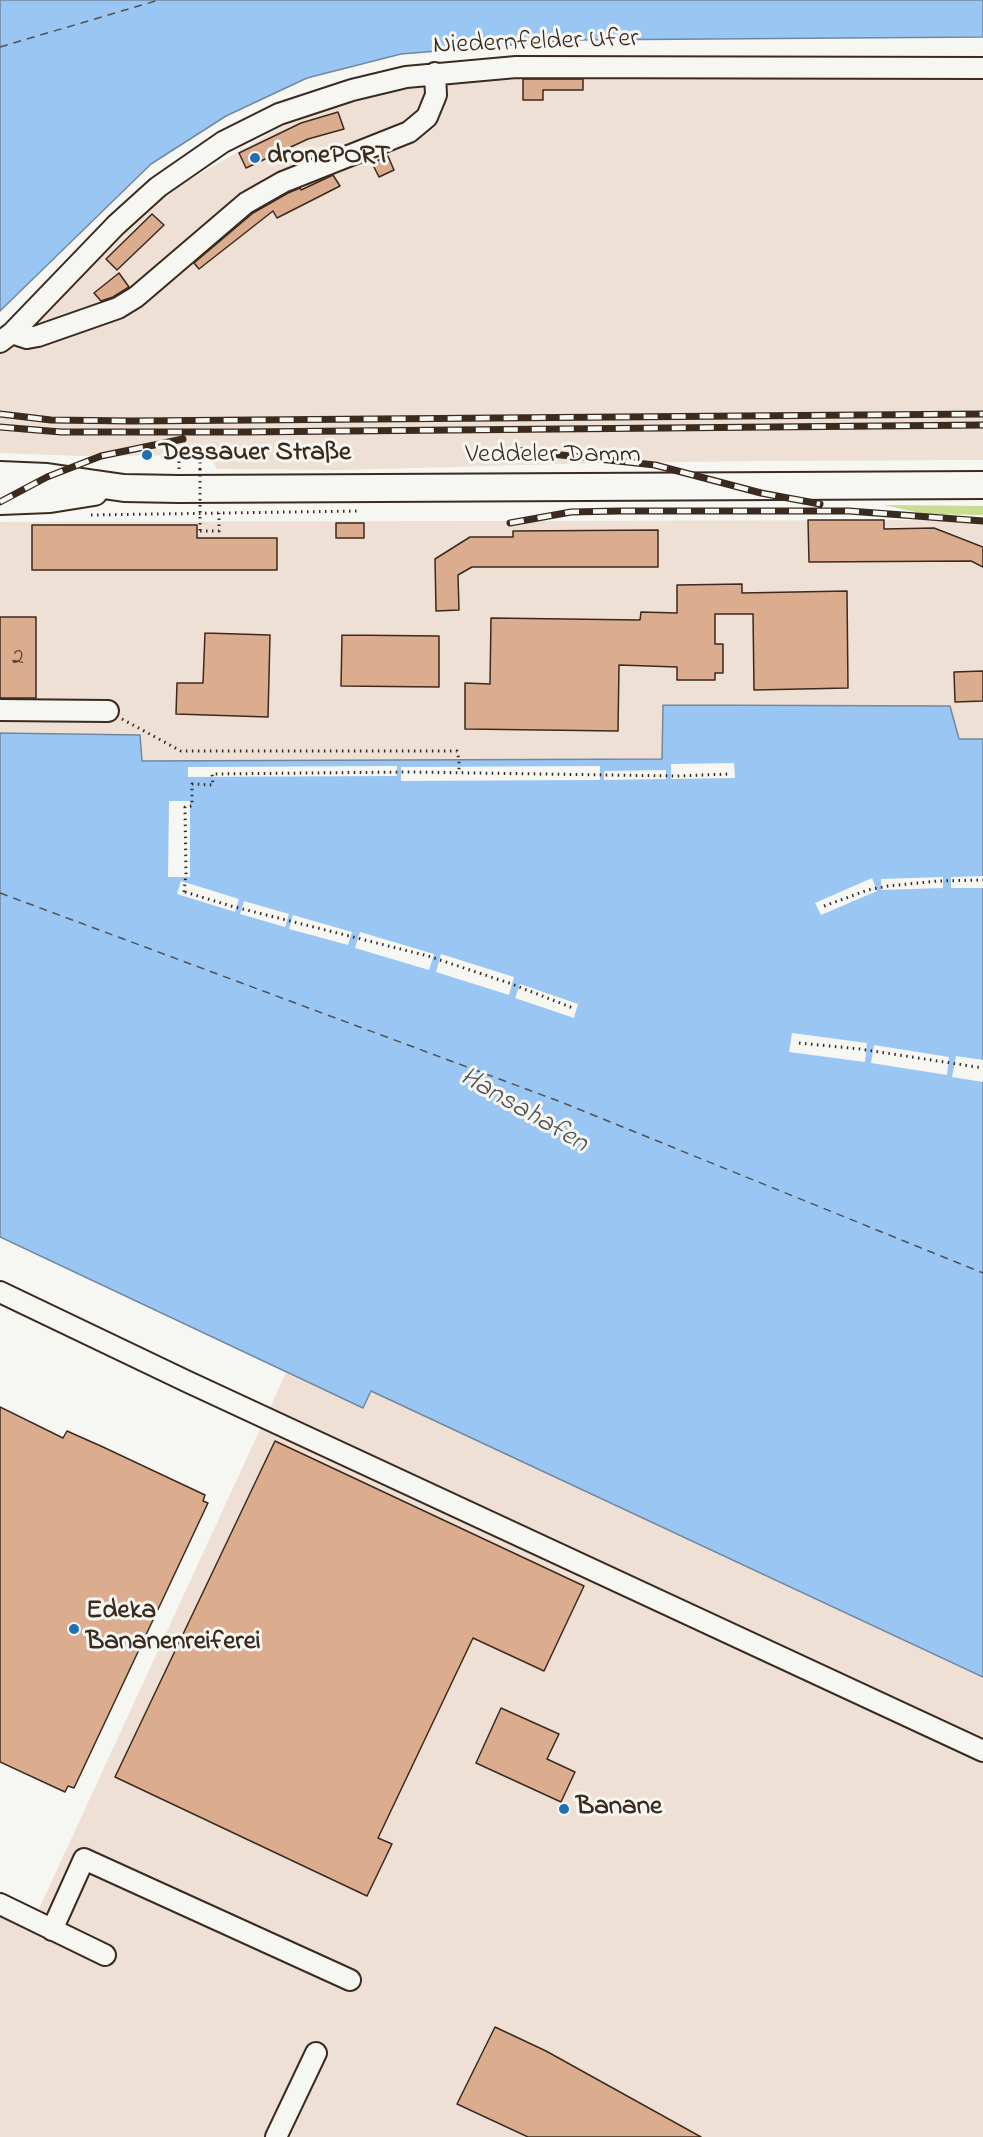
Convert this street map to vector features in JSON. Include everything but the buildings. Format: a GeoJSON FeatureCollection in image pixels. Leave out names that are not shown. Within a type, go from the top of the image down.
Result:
{"type":"FeatureCollection","features":[{"type":"Feature","properties":{"kind":"main road","name":"Veddeler Damm"},"geometry":{"type":"LineString","coordinates":[[0,475],[47,477],[124,488]]}},
{"type":"Feature","properties":{"kind":"main road","name":"Veddeler Damm"},"geometry":{"type":"LineString","coordinates":[[0,501],[50,499],[124,488],[983,485]]}},
{"type":"Feature","properties":{"kind":"street","name":"Niedernfelder Ufer"},"geometry":{"type":"LineString","coordinates":[[6,337],[116,225],[158,187],[223,142],[279,114],[352,90],[406,77],[516,67],[983,68]]}},
{"type":"Feature","properties":{"kind":"street"},"geometry":{"type":"LineString","coordinates":[[6,337],[38,336],[118,308],[136,297],[246,203],[282,182],[409,132],[427,117],[436,95],[435,74]]}},
{"type":"Feature","properties":{"kind":"street"},"geometry":{"type":"LineString","coordinates":[[0,710],[108,711]]}},
{"type":"Feature","properties":{"kind":"street"},"geometry":{"type":"LineString","coordinates":[[0,1292],[176,1377],[983,1751]]}},
{"type":"Feature","properties":{"kind":"street"},"geometry":{"type":"LineString","coordinates":[[52,1930],[84,1859],[350,1980]]}},
{"type":"Feature","properties":{"kind":"street"},"geometry":{"type":"LineString","coordinates":[[0,1905],[105,1955]]}},
{"type":"Feature","properties":{"kind":"street"},"geometry":{"type":"LineString","coordinates":[[276,2137],[316,2053]]}},
{"type":"Feature","properties":{"kind":"path"},"geometry":{"type":"LineString","coordinates":[[87,515],[219,513],[219,531],[200,531],[200,449],[179,449]]}},
{"type":"Feature","properties":{"kind":"path"},"geometry":{"type":"LineString","coordinates":[[108,711],[181,751],[457,752],[459,773]]}},
{"type":"Feature","properties":{"kind":"path"},"geometry":{"type":"LineString","coordinates":[[573,1008],[509,983],[445,962],[296,921],[231,906],[184,890],[186,873],[184,807],[192,806],[192,784],[213,785],[212,774],[392,772],[662,776],[730,774]]}},
{"type":"Feature","properties":{"kind":"path"},"geometry":{"type":"LineString","coordinates":[[824,906],[868,890],[888,886],[938,881],[983,880]]}},
{"type":"Feature","properties":{"kind":"path"},"geometry":{"type":"LineString","coordinates":[[799,1042],[983,1068]]}},
{"type":"Feature","properties":{"kind":"shaded area"},"geometry":{"type":"Polygon","coordinates":[[[983,60],[983,460],[599,463],[341,470],[217,469],[210,455],[82,456],[0,453],[0,351],[15,343],[163,195],[288,123],[375,93],[504,61],[983,60]]]}},
{"type":"Feature","properties":{"kind":"shaded area"},"geometry":{"type":"Polygon","coordinates":[[[983,520],[983,739],[959,739],[950,707],[663,705],[662,759],[141,761],[140,735],[0,732],[0,522],[983,520]]]}},
{"type":"Feature","properties":{"kind":"shaded area"},"geometry":{"type":"Polygon","coordinates":[[[286,1373],[362,1408],[371,1391],[983,1677],[983,2137],[0,2137],[0,1893],[38,1911],[286,1373]]]}},
{"type":"Feature","properties":{"kind":"green space"},"geometry":{"type":"Polygon","coordinates":[[[884,505],[983,506],[983,515],[925,514],[884,505]]]}},
{"type":"Feature","properties":{"kind":"water"},"geometry":{"type":"Polygon","coordinates":[[[0,0],[983,0],[983,37],[573,40],[401,54],[307,78],[226,116],[151,164],[0,311],[0,0]]]}},
{"type":"Feature","properties":{"kind":"water","name":"Hansahafen"},"geometry":{"type":"Polygon","coordinates":[[[663,705],[950,706],[959,739],[983,739],[983,1677],[371,1391],[363,1408],[0,1237],[0,733],[140,735],[142,761],[662,759],[663,705]]]}},
{"type":"Feature","properties":{"kind":"pier"},"geometry":{"type":"Polygon","coordinates":[[[734,763],[735,778],[671,779],[671,764],[734,763]]]}},
{"type":"Feature","properties":{"kind":"pier"},"geometry":{"type":"Polygon","coordinates":[[[397,766],[397,776],[188,777],[188,767],[397,766]]]}},
{"type":"Feature","properties":{"kind":"pier"},"geometry":{"type":"Polygon","coordinates":[[[600,766],[600,780],[401,781],[401,767],[600,766]]]}},
{"type":"Feature","properties":{"kind":"pier"},"geometry":{"type":"Polygon","coordinates":[[[666,770],[666,779],[604,780],[604,771],[666,770]]]}},
{"type":"Feature","properties":{"kind":"pier"},"geometry":{"type":"Polygon","coordinates":[[[169,801],[190,801],[190,877],[168,877],[169,801]]]}},
{"type":"Feature","properties":{"kind":"pier"},"geometry":{"type":"Polygon","coordinates":[[[983,876],[983,888],[951,888],[951,877],[983,876]]]}},
{"type":"Feature","properties":{"kind":"pier"},"geometry":{"type":"Polygon","coordinates":[[[943,877],[943,888],[881,890],[881,879],[943,877]]]}},
{"type":"Feature","properties":{"kind":"pier"},"geometry":{"type":"Polygon","coordinates":[[[872,878],[877,891],[821,915],[815,903],[872,878]]]}},
{"type":"Feature","properties":{"kind":"pier"},"geometry":{"type":"Polygon","coordinates":[[[181,881],[239,899],[235,912],[177,894],[181,881]]]}},
{"type":"Feature","properties":{"kind":"pier"},"geometry":{"type":"Polygon","coordinates":[[[244,901],[289,914],[285,927],[240,914],[244,901]]]}},
{"type":"Feature","properties":{"kind":"pier"},"geometry":{"type":"Polygon","coordinates":[[[293,915],[352,932],[348,945],[289,929],[293,915]]]}},
{"type":"Feature","properties":{"kind":"pier"},"geometry":{"type":"Polygon","coordinates":[[[360,932],[434,954],[429,970],[355,948],[360,932]]]}},
{"type":"Feature","properties":{"kind":"pier"},"geometry":{"type":"Polygon","coordinates":[[[441,954],[514,977],[509,995],[436,972],[441,954]]]}},
{"type":"Feature","properties":{"kind":"pier"},"geometry":{"type":"Polygon","coordinates":[[[520,984],[578,1004],[574,1018],[515,998],[520,984]]]}},
{"type":"Feature","properties":{"kind":"pier"},"geometry":{"type":"Polygon","coordinates":[[[792,1033],[867,1043],[865,1062],[789,1052],[792,1033]]]}},
{"type":"Feature","properties":{"kind":"pier"},"geometry":{"type":"Polygon","coordinates":[[[874,1045],[949,1057],[947,1075],[871,1063],[874,1045]]]}},
{"type":"Feature","properties":{"kind":"pier"},"geometry":{"type":"Polygon","coordinates":[[[956,1056],[983,1060],[983,1082],[952,1077],[956,1056]]]}},
{"type":"Feature","properties":{"kind":"ferry route"},"geometry":{"type":"LineString","coordinates":[[0,47],[159,0]]}},
{"type":"Feature","properties":{"kind":"ferry route"},"geometry":{"type":"LineString","coordinates":[[0,893],[561,1102],[983,1273]]}},
{"type":"Feature","properties":{"kind":"railway"},"geometry":{"type":"LineString","coordinates":[[0,414],[51,420],[132,421],[983,414]]}},
{"type":"Feature","properties":{"kind":"railway"},"geometry":{"type":"LineString","coordinates":[[0,427],[61,432],[241,432],[983,425]]}},
{"type":"Feature","properties":{"kind":"railway"},"geometry":{"type":"LineString","coordinates":[[0,502],[47,477],[101,456],[183,439]]}},
{"type":"Feature","properties":{"kind":"railway"},"geometry":{"type":"LineString","coordinates":[[514,450],[655,465],[761,493],[820,504]]}},
{"type":"Feature","properties":{"kind":"railway"},"geometry":{"type":"LineString","coordinates":[[510,523],[571,512],[620,511],[849,511],[983,521]]}},
{"type":"Feature","properties":{"kind":"place","name":"dronePORT"},"geometry":{"type":"Point","coordinates":[255,158]}},
{"type":"Feature","properties":{"kind":"place","name":"Dessauer Straße"},"geometry":{"type":"Point","coordinates":[147,455]}},
{"type":"Feature","properties":{"kind":"place","name":"Edeka Bananenreiferei"},"geometry":{"type":"Point","coordinates":[74,1629]}},
{"type":"Feature","properties":{"kind":"place","name":"Banane"},"geometry":{"type":"Point","coordinates":[564,1809]}}]}
